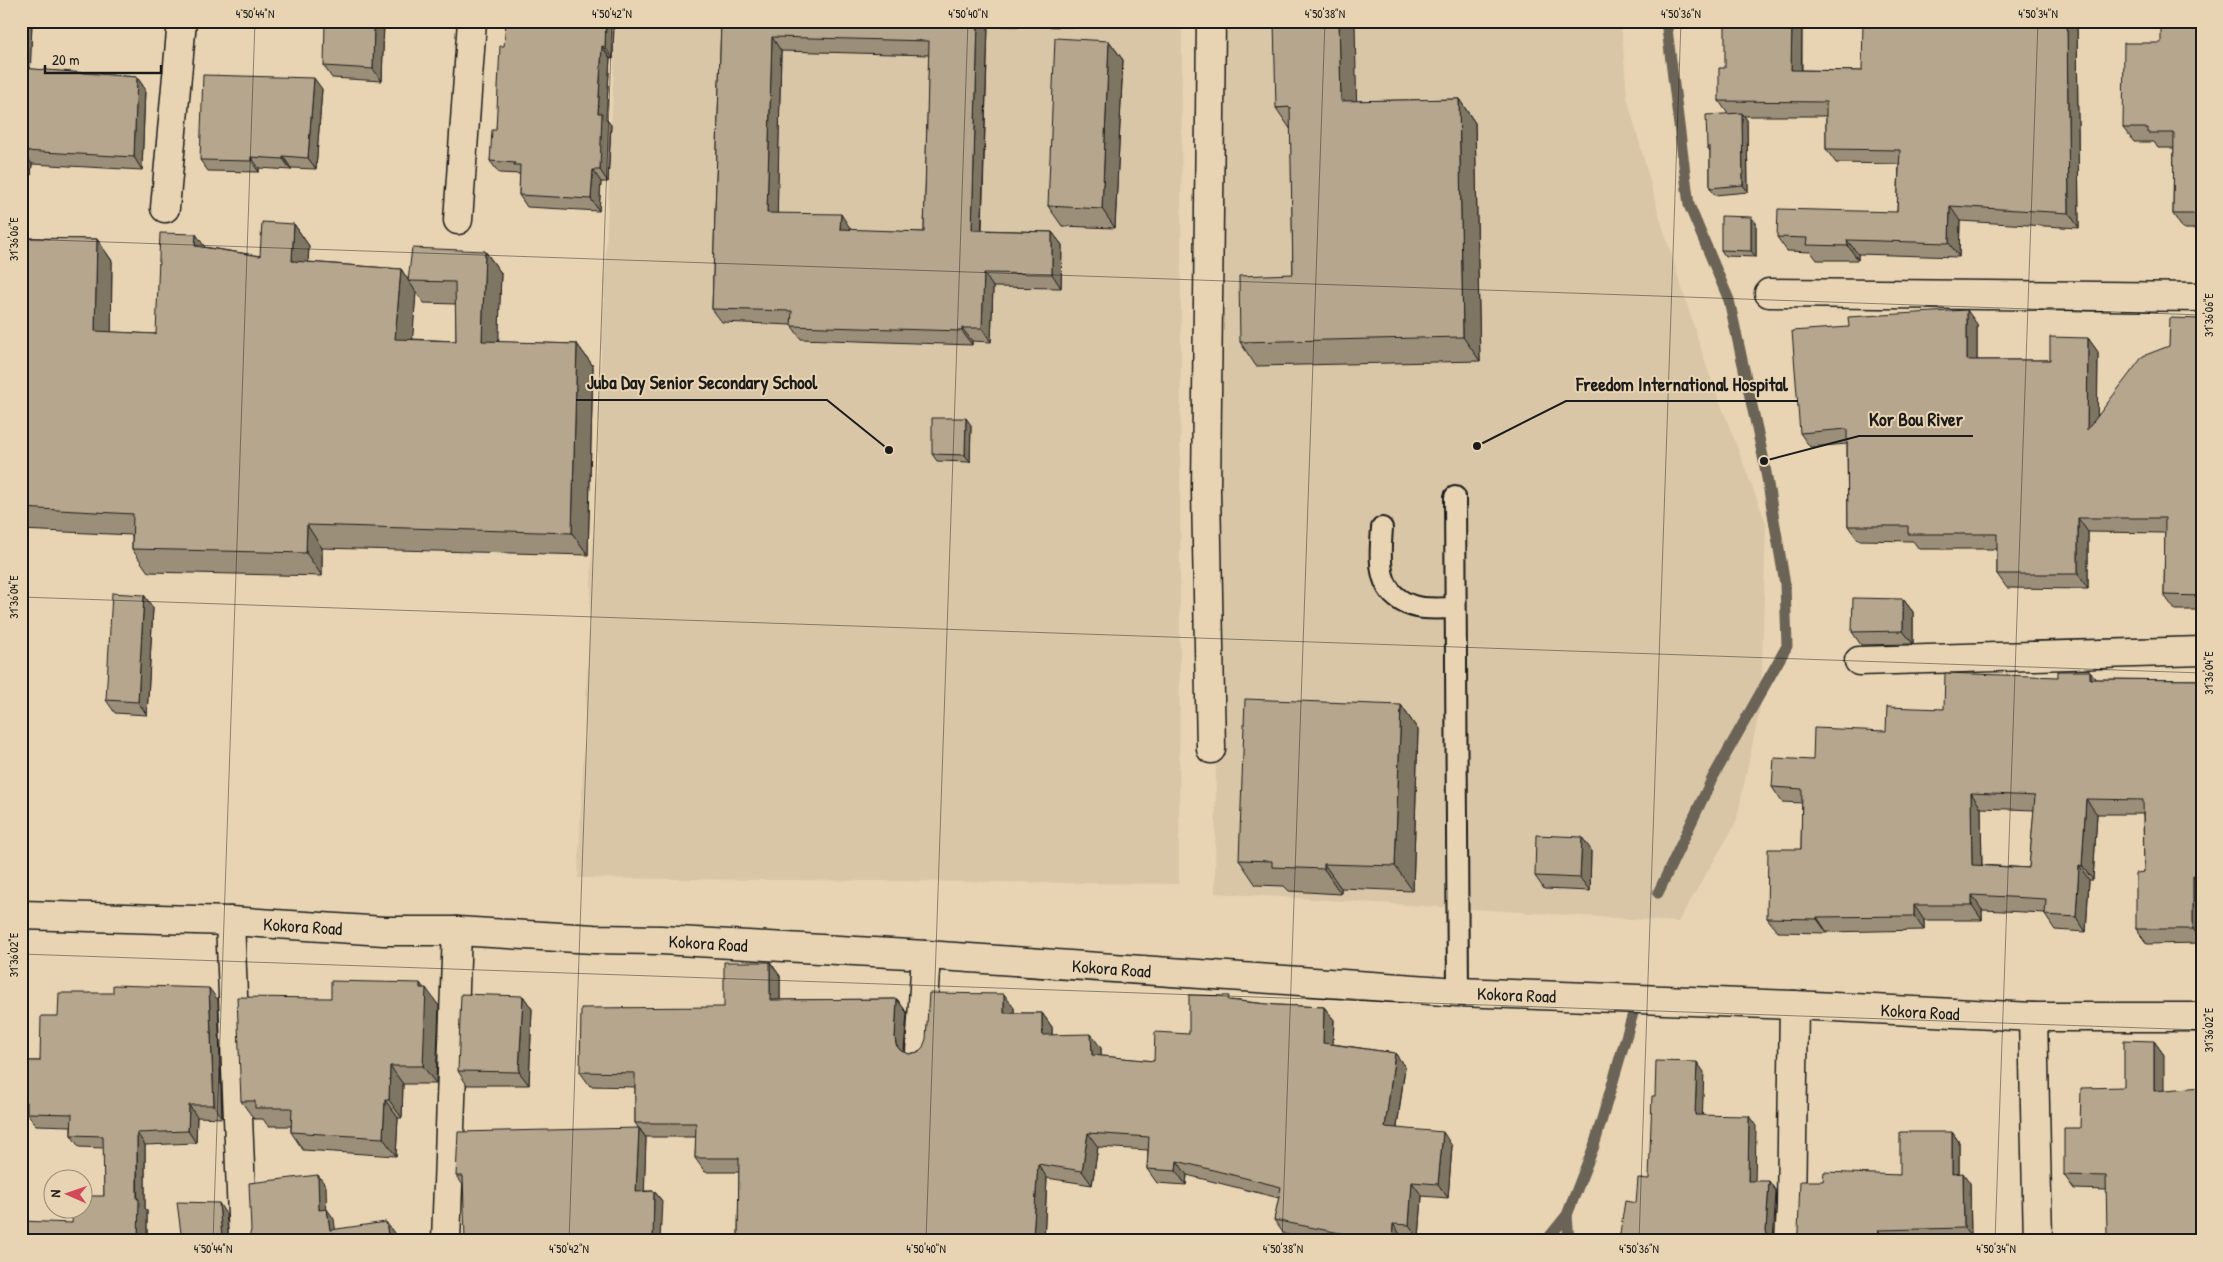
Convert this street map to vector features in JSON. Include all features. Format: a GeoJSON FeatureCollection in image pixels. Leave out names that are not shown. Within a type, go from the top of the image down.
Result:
{"type":"FeatureCollection","features":[{"type":"Feature","properties":{"kind":"street"},"geometry":{"type":"LineString","coordinates":[[165,208],[182,21]]}},
{"type":"Feature","properties":{"kind":"street"},"geometry":{"type":"LineString","coordinates":[[458,220],[472,21]]}},
{"type":"Feature","properties":{"kind":"street"},"geometry":{"type":"LineString","coordinates":[[1212,21],[1206,491],[1212,749]]}},
{"type":"Feature","properties":{"kind":"street"},"geometry":{"type":"LineString","coordinates":[[1769,293],[2202,297]]}},
{"type":"Feature","properties":{"kind":"street"},"geometry":{"type":"LineString","coordinates":[[1859,661],[2202,651]]}},
{"type":"Feature","properties":{"kind":"street","name":"Kokora Road"},"geometry":{"type":"LineString","coordinates":[[21,915],[230,922],[384,931],[457,931],[594,939],[661,940],[926,955],[1458,992],[1794,1005],[2033,1017],[2202,1017]]}},
{"type":"Feature","properties":{"kind":"street"},"geometry":{"type":"LineString","coordinates":[[230,922],[243,1241]]}},
{"type":"Feature","properties":{"kind":"street"},"geometry":{"type":"LineString","coordinates":[[446,1241],[457,931]]}},
{"type":"Feature","properties":{"kind":"street"},"geometry":{"type":"LineString","coordinates":[[920,1052],[926,955]]}},
{"type":"Feature","properties":{"kind":"street"},"geometry":{"type":"LineString","coordinates":[[1789,1241],[1794,1005]]}},
{"type":"Feature","properties":{"kind":"street"},"geometry":{"type":"LineString","coordinates":[[2033,1017],[2038,1241]]}},
{"type":"Feature","properties":{"kind":"lane"},"geometry":{"type":"LineString","coordinates":[[1455,497],[1458,992]]}},
{"type":"Feature","properties":{"kind":"lane"},"geometry":{"type":"LineString","coordinates":[[1382,528],[1380,556],[1383,581],[1395,596],[1413,606],[1455,608]]}},
{"type":"Feature","properties":{"kind":"shaded area"},"geometry":{"type":"Polygon","coordinates":[[[616,21],[1182,21],[1179,884],[578,878],[616,21]]]}},
{"type":"Feature","properties":{"kind":"shaded area"},"geometry":{"type":"Polygon","coordinates":[[[1221,21],[1621,21],[1627,97],[1660,218],[1707,368],[1766,523],[1761,703],[1736,823],[1678,922],[1215,893],[1221,21]]]}},
{"type":"Feature","properties":{"kind":"building"},"geometry":{"type":"Polygon","coordinates":[[[21,21],[23,21],[21,68],[21,21]]]}},
{"type":"Feature","properties":{"kind":"building"},"geometry":{"type":"Polygon","coordinates":[[[325,21],[374,21],[373,69],[324,66],[325,21]]]}},
{"type":"Feature","properties":{"kind":"building"},"geometry":{"type":"Polygon","coordinates":[[[506,21],[606,21],[605,47],[602,46],[598,113],[602,113],[600,170],[593,170],[591,199],[519,195],[520,165],[490,161],[492,130],[496,130],[500,46],[504,46],[506,21]]]}},
{"type":"Feature","properties":{"kind":"building"},"geometry":{"type":"Polygon","coordinates":[[[721,21],[978,21],[972,230],[1052,232],[1052,274],[984,273],[982,328],[962,328],[962,331],[791,326],[792,311],[712,309],[721,21]],[[772,37],[767,213],[841,214],[840,229],[924,232],[929,41],[772,37]]]}},
{"type":"Feature","properties":{"kind":"building"},"geometry":{"type":"Polygon","coordinates":[[[1274,21],[1339,21],[1341,101],[1459,99],[1463,337],[1240,342],[1239,276],[1293,274],[1290,107],[1276,108],[1274,21]]]}},
{"type":"Feature","properties":{"kind":"building"},"geometry":{"type":"Polygon","coordinates":[[[1725,21],[1792,21],[1791,70],[1862,71],[1863,21],[2067,21],[2069,213],[1950,206],[1949,243],[1847,240],[1848,246],[1806,245],[1807,238],[1777,237],[1778,209],[1897,212],[1900,150],[1826,149],[1826,102],[1719,101],[1719,68],[1725,68],[1725,21]]]}},
{"type":"Feature","properties":{"kind":"building"},"geometry":{"type":"Polygon","coordinates":[[[2161,21],[2202,21],[2202,214],[2173,214],[2174,133],[2148,133],[2148,128],[2123,128],[2124,43],[2161,43],[2161,21]]]}},
{"type":"Feature","properties":{"kind":"building"},"geometry":{"type":"Polygon","coordinates":[[[1055,38],[1109,41],[1102,209],[1048,206],[1055,38]]]}},
{"type":"Feature","properties":{"kind":"building"},"geometry":{"type":"Polygon","coordinates":[[[21,68],[137,77],[134,157],[23,151],[23,163],[21,163],[21,68]]]}},
{"type":"Feature","properties":{"kind":"building"},"geometry":{"type":"Polygon","coordinates":[[[203,75],[314,78],[308,158],[283,156],[283,159],[251,157],[251,161],[200,160],[203,75]]]}},
{"type":"Feature","properties":{"kind":"building"},"geometry":{"type":"Polygon","coordinates":[[[1742,113],[1743,185],[1710,188],[1710,147],[1707,147],[1706,115],[1742,113]]]}},
{"type":"Feature","properties":{"kind":"building"},"geometry":{"type":"Polygon","coordinates":[[[1721,216],[1751,217],[1751,251],[1721,250],[1721,216]]]}},
{"type":"Feature","properties":{"kind":"building"},"geometry":{"type":"Polygon","coordinates":[[[262,222],[294,224],[292,261],[401,269],[395,339],[456,341],[455,282],[408,281],[412,248],[485,251],[482,341],[577,344],[572,533],[307,525],[306,553],[132,549],[133,514],[21,508],[21,238],[97,239],[95,331],[156,334],[160,233],[196,234],[195,246],[260,256],[262,222]]]}},
{"type":"Feature","properties":{"kind":"building"},"geometry":{"type":"Polygon","coordinates":[[[1967,310],[1967,360],[2050,360],[2050,337],[2088,338],[2087,430],[2143,356],[2169,346],[2170,318],[2202,319],[2202,596],[2164,595],[2165,518],[2078,518],[2078,574],[1997,574],[1997,534],[1908,534],[1908,526],[1848,526],[1847,429],[1800,433],[1792,331],[1849,327],[1848,317],[1967,310]]]}},
{"type":"Feature","properties":{"kind":"building"},"geometry":{"type":"Polygon","coordinates":[[[932,418],[966,418],[965,455],[932,454],[932,418]]]}},
{"type":"Feature","properties":{"kind":"building"},"geometry":{"type":"Polygon","coordinates":[[[112,593],[144,595],[138,702],[106,700],[112,593]]]}},
{"type":"Feature","properties":{"kind":"building"},"geometry":{"type":"Polygon","coordinates":[[[1853,598],[1903,599],[1903,631],[1852,632],[1853,598]]]}},
{"type":"Feature","properties":{"kind":"building"},"geometry":{"type":"Polygon","coordinates":[[[2058,671],[2090,671],[2090,679],[2202,680],[2202,876],[2193,876],[2193,929],[2136,929],[2136,873],[2144,872],[2143,800],[2086,799],[2082,866],[2079,865],[2076,917],[2045,915],[2046,899],[1972,895],[1972,905],[1914,905],[1914,916],[1817,917],[1817,919],[1767,918],[1768,849],[1801,849],[1802,789],[1772,787],[1774,758],[1813,760],[1814,728],[1886,731],[1887,707],[1944,709],[1945,673],[2058,677],[2058,671]],[[1971,793],[1972,865],[2029,868],[2035,796],[1971,793]]]}},
{"type":"Feature","properties":{"kind":"building"},"geometry":{"type":"Polygon","coordinates":[[[1245,699],[1401,705],[1395,866],[1324,864],[1324,869],[1272,867],[1272,861],[1239,860],[1245,699]]]}},
{"type":"Feature","properties":{"kind":"building"},"geometry":{"type":"Polygon","coordinates":[[[1536,835],[1582,837],[1580,878],[1535,876],[1536,835]]]}},
{"type":"Feature","properties":{"kind":"building"},"geometry":{"type":"Polygon","coordinates":[[[724,962],[770,962],[770,1000],[897,999],[896,1045],[901,1051],[909,1054],[918,1052],[923,1047],[926,1039],[929,993],[1004,994],[1004,1013],[1042,1013],[1042,1035],[1091,1034],[1092,1055],[1154,1061],[1155,1032],[1189,1034],[1189,995],[1229,996],[1228,1000],[1324,1007],[1323,1043],[1395,1053],[1385,1127],[1443,1132],[1438,1184],[1412,1182],[1409,1225],[1393,1224],[1392,1241],[1355,1241],[1355,1236],[1274,1220],[1281,1187],[1177,1161],[1176,1171],[1147,1169],[1149,1137],[1088,1133],[1082,1171],[1038,1164],[1033,1237],[979,1238],[979,1241],[738,1241],[739,1158],[695,1158],[696,1123],[635,1123],[635,1073],[580,1072],[581,1008],[724,1007],[724,962]]]}},
{"type":"Feature","properties":{"kind":"building"},"geometry":{"type":"Polygon","coordinates":[[[331,981],[420,983],[420,988],[426,988],[423,1066],[390,1066],[389,1100],[385,1100],[383,1138],[291,1132],[292,1108],[255,1108],[255,1101],[241,1101],[237,997],[331,998],[331,981]]]}},
{"type":"Feature","properties":{"kind":"building"},"geometry":{"type":"Polygon","coordinates":[[[113,985],[209,988],[214,1105],[189,1105],[188,1131],[137,1133],[138,1241],[21,1241],[21,1221],[72,1223],[72,1220],[92,1220],[92,1196],[104,1196],[103,1136],[71,1135],[72,1114],[27,1113],[27,1102],[21,1102],[21,1061],[40,1061],[41,1016],[58,1016],[59,993],[113,993],[113,985]]]}},
{"type":"Feature","properties":{"kind":"building"},"geometry":{"type":"Polygon","coordinates":[[[461,994],[523,996],[519,1072],[458,1071],[461,994]]]}},
{"type":"Feature","properties":{"kind":"building"},"geometry":{"type":"Polygon","coordinates":[[[2124,1040],[2154,1041],[2154,1091],[2202,1087],[2202,1241],[2105,1241],[2105,1235],[2107,1235],[2106,1176],[2064,1175],[2064,1128],[2080,1128],[2081,1088],[2124,1087],[2124,1040]]]}},
{"type":"Feature","properties":{"kind":"building"},"geometry":{"type":"Polygon","coordinates":[[[1656,1061],[1697,1062],[1695,1115],[1749,1116],[1748,1181],[1769,1181],[1766,1231],[1768,1238],[1772,1241],[1617,1241],[1619,1240],[1625,1201],[1636,1203],[1638,1178],[1649,1179],[1652,1096],[1655,1096],[1656,1061]]]}},
{"type":"Feature","properties":{"kind":"building"},"geometry":{"type":"Polygon","coordinates":[[[639,1128],[636,1192],[654,1191],[653,1241],[465,1241],[463,1176],[456,1176],[458,1132],[639,1128]]]}},
{"type":"Feature","properties":{"kind":"building"},"geometry":{"type":"Polygon","coordinates":[[[1900,1132],[1952,1132],[1952,1174],[1963,1173],[1964,1228],[1878,1230],[1878,1241],[1793,1241],[1798,1232],[1800,1181],[1823,1181],[1824,1172],[1900,1175],[1900,1132]]]}},
{"type":"Feature","properties":{"kind":"building"},"geometry":{"type":"Polygon","coordinates":[[[318,1175],[319,1210],[327,1209],[330,1230],[386,1222],[389,1241],[246,1241],[251,1230],[249,1183],[318,1175]]]}},
{"type":"Feature","properties":{"kind":"building"},"geometry":{"type":"Polygon","coordinates":[[[177,1202],[219,1203],[222,1238],[225,1241],[182,1241],[177,1202]]]}},
{"type":"Feature","properties":{"kind":"waterway"},"geometry":{"type":"LineString","coordinates":[[1658,893],[1712,779],[1787,646],[1785,584],[1764,461],[1729,300],[1689,205],[1666,21]]}},
{"type":"Feature","properties":{"kind":"waterway"},"geometry":{"type":"LineString","coordinates":[[1546,1241],[1567,1215],[1594,1146],[1634,1010]]}},
{"type":"Feature","properties":{"kind":"waterway"},"geometry":{"type":"LineString","coordinates":[[1567,1215],[1569,1241]]}},
{"type":"Feature","properties":{"kind":"place","name":"Freedom International Hospital"},"geometry":{"type":"Point","coordinates":[1477,446]}},
{"type":"Feature","properties":{"kind":"place","name":"Juba Day Senior Secondary School"},"geometry":{"type":"Point","coordinates":[889,450]}},
{"type":"Feature","properties":{"kind":"place","name":"Kor Bou River"},"geometry":{"type":"Point","coordinates":[1764,461]}}]}
